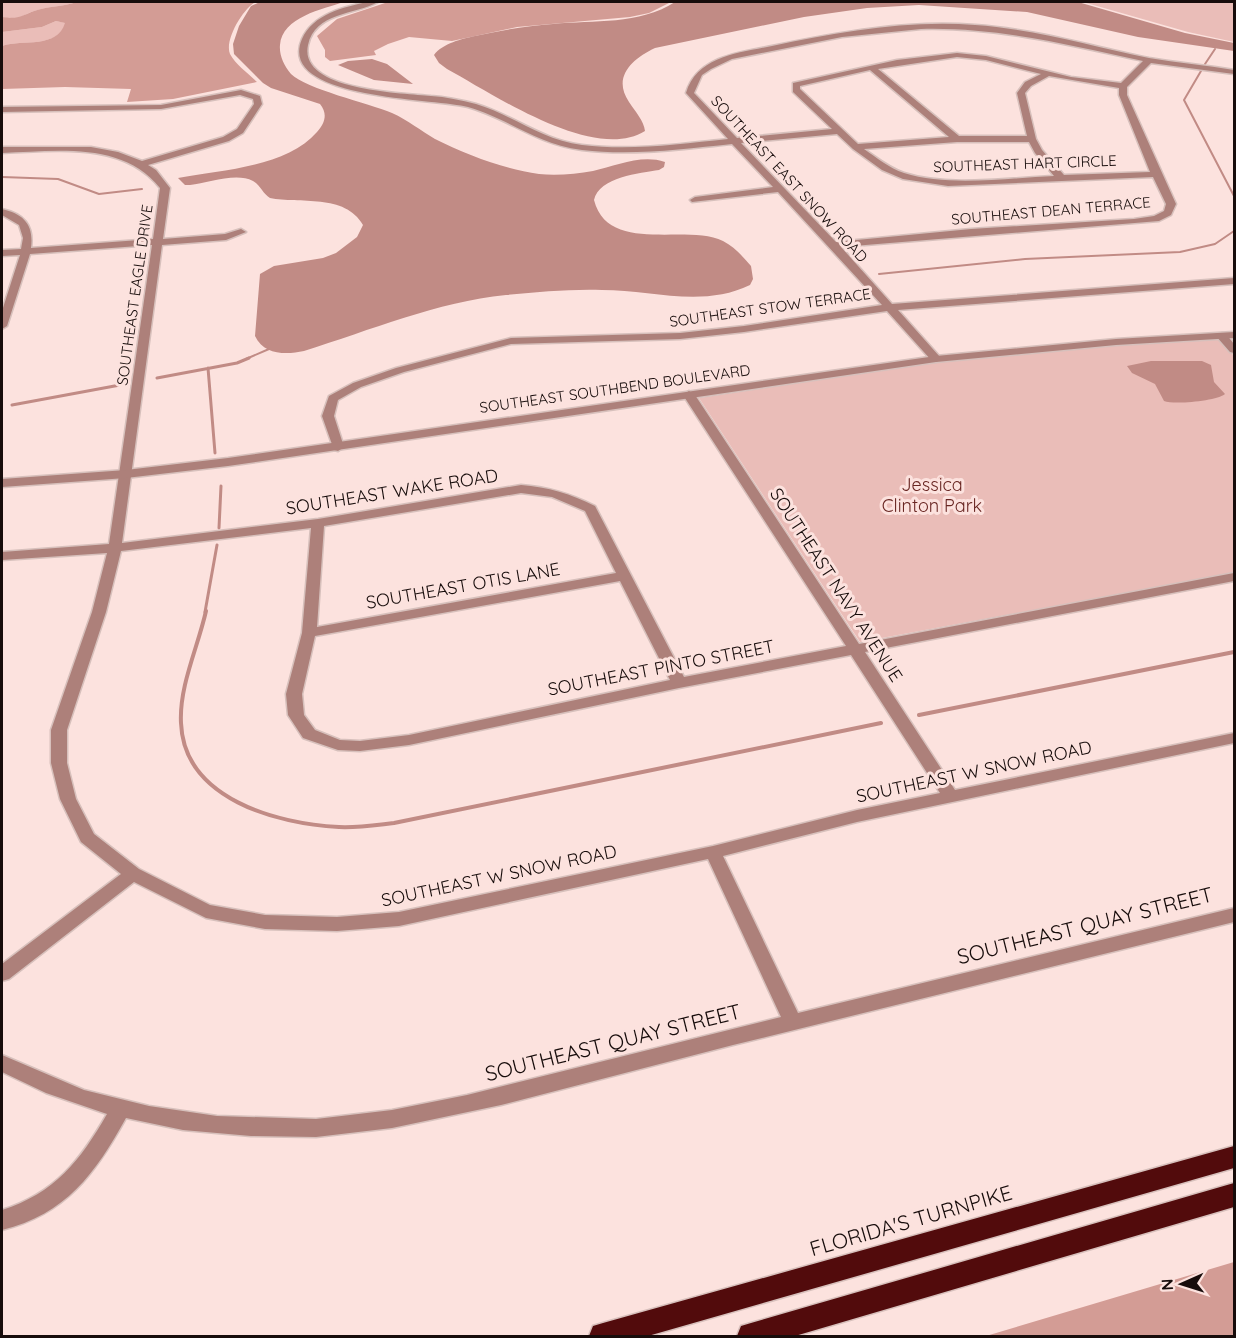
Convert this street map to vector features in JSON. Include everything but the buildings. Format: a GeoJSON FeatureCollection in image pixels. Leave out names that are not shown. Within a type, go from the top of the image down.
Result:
{"type":"FeatureCollection","features":[{"type":"Feature","properties":{"kind":"highway","name":"FLORIDA'S TURNPIKE"},"geometry":{"type":"LineString","coordinates":[[603,1336],[1234,1157]]}},
{"type":"Feature","properties":{"kind":"highway"},"geometry":{"type":"LineString","coordinates":[[751,1336],[1234,1196]]}},
{"type":"Feature","properties":{"kind":"street"},"geometry":{"type":"LineString","coordinates":[[374,2],[327,17],[308,32],[303,47],[305,61],[318,76],[342,85],[443,99],[475,106],[532,134],[565,145],[624,151],[838,130]]}},
{"type":"Feature","properties":{"kind":"street","name":"SOUTHEAST EAST SNOW ROAD"},"geometry":{"type":"LineString","coordinates":[[936,359],[834,245],[690,93],[697,75],[708,67],[725,60],[837,34],[922,25],[976,27],[1046,36],[1149,60],[1234,72]]}},
{"type":"Feature","properties":{"kind":"street","name":"SOUTHEAST HART CIRCLE"},"geometry":{"type":"LineString","coordinates":[[1123,86],[1048,73],[986,58],[957,56],[924,57],[796,85],[796,90],[856,147],[885,168],[903,176],[948,183],[1156,174]]}},
{"type":"Feature","properties":{"kind":"street"},"geometry":{"type":"LineString","coordinates":[[1123,86],[1149,60]]}},
{"type":"Feature","properties":{"kind":"street"},"geometry":{"type":"LineString","coordinates":[[872,68],[957,139]]}},
{"type":"Feature","properties":{"kind":"street"},"geometry":{"type":"LineString","coordinates":[[1048,73],[1028,84],[1021,93],[1032,139],[1061,178]]}},
{"type":"Feature","properties":{"kind":"street","name":"SOUTHEAST DEAN TERRACE"},"geometry":{"type":"LineString","coordinates":[[834,245],[1156,219],[1168,213],[1171,204],[1126,105],[1123,86]]}},
{"type":"Feature","properties":{"kind":"street"},"geometry":{"type":"LineString","coordinates":[[2,109],[161,107],[241,92],[256,98],[258,104],[240,131],[226,139],[142,164]]}},
{"type":"Feature","properties":{"kind":"street"},"geometry":{"type":"LineString","coordinates":[[856,147],[957,139],[1032,139]]}},
{"type":"Feature","properties":{"kind":"street","name":"SOUTHEAST EAGLE DRIVE"},"geometry":{"type":"LineString","coordinates":[[2,150],[70,149],[128,158],[142,164],[159,176],[165,188],[126,474]]}},
{"type":"Feature","properties":{"kind":"street"},"geometry":{"type":"LineString","coordinates":[[696,200],[780,189]]}},
{"type":"Feature","properties":{"kind":"street"},"geometry":{"type":"LineString","coordinates":[[2,212],[24,223],[28,233],[26,251],[5,307],[2,326]]}},
{"type":"Feature","properties":{"kind":"street"},"geometry":{"type":"LineString","coordinates":[[2,253],[226,237],[241,232]]}},
{"type":"Feature","properties":{"kind":"street","name":"SOUTHEAST STOW TERRACE"},"geometry":{"type":"LineString","coordinates":[[338,447],[328,416],[333,398],[368,381],[511,341],[680,336],[744,329],[890,307],[1234,281]]}},
{"type":"Feature","properties":{"kind":"street"},"geometry":{"type":"LineString","coordinates":[[1228,335],[1234,350]]}},
{"type":"Feature","properties":{"kind":"street","name":"SOUTHEAST SOUTHBEND BOULEVARD"},"geometry":{"type":"LineString","coordinates":[[2,483],[126,474],[338,447],[936,359],[1116,342],[1228,335]]}},
{"type":"Feature","properties":{"kind":"street","name":"SOUTHEAST NAVY AVENUE"},"geometry":{"type":"LineString","coordinates":[[689,395],[951,796]]}},
{"type":"Feature","properties":{"kind":"street","name":"SOUTHEAST W SNOW ROAD"},"geometry":{"type":"LineString","coordinates":[[126,474],[116,548],[99,612],[59,730],[59,763],[68,799],[87,838],[133,874],[206,911],[265,922],[337,924],[399,919],[713,852],[857,816],[1234,738]]}},
{"type":"Feature","properties":{"kind":"street","name":"SOUTHEAST WAKE ROAD"},"geometry":{"type":"LineString","coordinates":[[2,556],[116,548],[318,523],[521,489],[546,491],[569,497],[590,509],[679,683]]}},
{"type":"Feature","properties":{"kind":"street","name":"SOUTHEAST PINTO STREET"},"geometry":{"type":"LineString","coordinates":[[318,523],[309,633],[294,694],[296,715],[309,734],[338,745],[360,746],[409,740],[679,683],[1234,577]]}},
{"type":"Feature","properties":{"kind":"street","name":"SOUTHEAST OTIS LANE"},"geometry":{"type":"LineString","coordinates":[[309,633],[625,576]]}},
{"type":"Feature","properties":{"kind":"street"},"geometry":{"type":"LineString","coordinates":[[713,852],[793,1022]]}},
{"type":"Feature","properties":{"kind":"street"},"geometry":{"type":"LineString","coordinates":[[2,974],[133,874]]}},
{"type":"Feature","properties":{"kind":"street","name":"SOUTHEAST QUAY STREET"},"geometry":{"type":"LineString","coordinates":[[2,1063],[55,1088],[121,1108],[170,1118],[282,1128],[319,1128],[362,1123],[432,1112],[539,1088],[793,1022],[1234,915]]}},
{"type":"Feature","properties":{"kind":"street"},"geometry":{"type":"LineString","coordinates":[[2,1220],[21,1215],[45,1204],[80,1175],[101,1145],[121,1108]]}},
{"type":"Feature","properties":{"kind":"green space"},"geometry":{"type":"Polygon","coordinates":[[[2,2],[77,2],[39,9],[13,18],[2,17],[2,2]]]}},
{"type":"Feature","properties":{"kind":"green space"},"geometry":{"type":"Polygon","coordinates":[[[1083,2],[1234,2],[1234,42],[1188,32],[1083,2]]]}},
{"type":"Feature","properties":{"kind":"green space"},"geometry":{"type":"Polygon","coordinates":[[[56,21],[66,23],[55,37],[38,42],[2,46],[2,32],[42,27],[56,21]]]}},
{"type":"Feature","properties":{"kind":"green space","name":"Jessica Clinton Park"},"geometry":{"type":"Polygon","coordinates":[[[1219,338],[1234,356],[1234,573],[860,642],[699,398],[953,360],[1087,347],[1219,338]]]}},
{"type":"Feature","properties":{"kind":"shaded area"},"geometry":{"type":"Polygon","coordinates":[[[77,2],[256,2],[246,10],[236,25],[229,48],[235,61],[257,82],[173,99],[127,102],[131,89],[65,87],[2,89],[2,46],[47,40],[55,37],[65,23],[56,21],[42,27],[2,32],[2,17],[19,17],[39,9],[77,2]]]}},
{"type":"Feature","properties":{"kind":"shaded area"},"geometry":{"type":"Polygon","coordinates":[[[260,2],[344,2],[305,16],[288,27],[282,35],[280,49],[282,60],[291,74],[310,85],[392,113],[435,139],[473,156],[512,169],[552,175],[593,171],[638,160],[665,162],[664,167],[659,170],[612,181],[597,192],[594,200],[602,217],[615,227],[631,232],[707,236],[723,241],[735,249],[751,266],[753,279],[750,285],[732,292],[695,297],[590,290],[506,295],[429,310],[304,351],[283,353],[264,347],[255,336],[260,274],[274,266],[323,258],[336,253],[357,237],[363,225],[345,208],[321,202],[270,198],[253,181],[246,179],[230,178],[185,185],[178,178],[271,160],[304,144],[324,122],[325,115],[320,104],[271,88],[234,54],[233,44],[239,26],[251,6],[260,2]]]}},
{"type":"Feature","properties":{"kind":"shaded area"},"geometry":{"type":"Polygon","coordinates":[[[388,2],[671,2],[649,13],[630,17],[517,27],[452,41],[409,37],[374,51],[376,55],[330,61],[325,57],[325,50],[317,36],[337,19],[388,2]]]}},
{"type":"Feature","properties":{"kind":"shaded area"},"geometry":{"type":"Polygon","coordinates":[[[675,2],[1078,2],[1185,33],[1234,43],[1234,51],[1138,37],[1027,12],[919,5],[867,8],[804,17],[655,48],[647,52],[632,63],[624,77],[623,85],[624,93],[641,120],[645,131],[624,139],[599,138],[572,132],[544,121],[447,69],[434,55],[442,47],[453,42],[485,34],[534,26],[631,18],[647,15],[675,2]]]}},
{"type":"Feature","properties":{"kind":"shaded area"},"geometry":{"type":"Polygon","coordinates":[[[372,59],[387,64],[413,84],[374,80],[338,65],[348,61],[372,59]]]}},
{"type":"Feature","properties":{"kind":"shaded area"},"geometry":{"type":"Polygon","coordinates":[[[1151,361],[1202,361],[1211,365],[1214,382],[1225,394],[1214,399],[1195,402],[1164,401],[1155,384],[1132,373],[1127,366],[1151,361]]]}},
{"type":"Feature","properties":{"kind":"shaded area"},"geometry":{"type":"Polygon","coordinates":[[[1234,1262],[1234,1336],[986,1336],[1234,1262]]]}},
{"type":"Feature","properties":{"kind":"waterway"},"geometry":{"type":"LineString","coordinates":[[1205,64],[1215,49]]}},
{"type":"Feature","properties":{"kind":"waterway"},"geometry":{"type":"LineString","coordinates":[[1201,71],[1184,100],[1234,196]]}},
{"type":"Feature","properties":{"kind":"waterway"},"geometry":{"type":"LineString","coordinates":[[2,177],[58,179],[99,194],[142,189]]}},
{"type":"Feature","properties":{"kind":"waterway"},"geometry":{"type":"LineString","coordinates":[[879,274],[1025,259],[1180,252],[1215,244],[1234,231]]}},
{"type":"Feature","properties":{"kind":"waterway"},"geometry":{"type":"LineString","coordinates":[[246,359],[269,349]]}},
{"type":"Feature","properties":{"kind":"waterway"},"geometry":{"type":"LineString","coordinates":[[208,368],[237,363],[249,358]]}},
{"type":"Feature","properties":{"kind":"waterway"},"geometry":{"type":"LineString","coordinates":[[157,378],[208,368]]}},
{"type":"Feature","properties":{"kind":"waterway"},"geometry":{"type":"LineString","coordinates":[[208,368],[215,453]]}},
{"type":"Feature","properties":{"kind":"waterway"},"geometry":{"type":"LineString","coordinates":[[12,405],[120,385]]}},
{"type":"Feature","properties":{"kind":"waterway"},"geometry":{"type":"LineString","coordinates":[[219,528],[221,486]]}},
{"type":"Feature","properties":{"kind":"waterway"},"geometry":{"type":"LineString","coordinates":[[205,612],[217,545]]}},
{"type":"Feature","properties":{"kind":"waterway"},"geometry":{"type":"LineString","coordinates":[[206,611],[183,695],[181,723],[186,749],[198,771],[216,789],[238,802],[263,813],[315,825],[353,827],[394,823],[881,723]]}},
{"type":"Feature","properties":{"kind":"waterway"},"geometry":{"type":"LineString","coordinates":[[919,715],[1234,652]]}}]}
